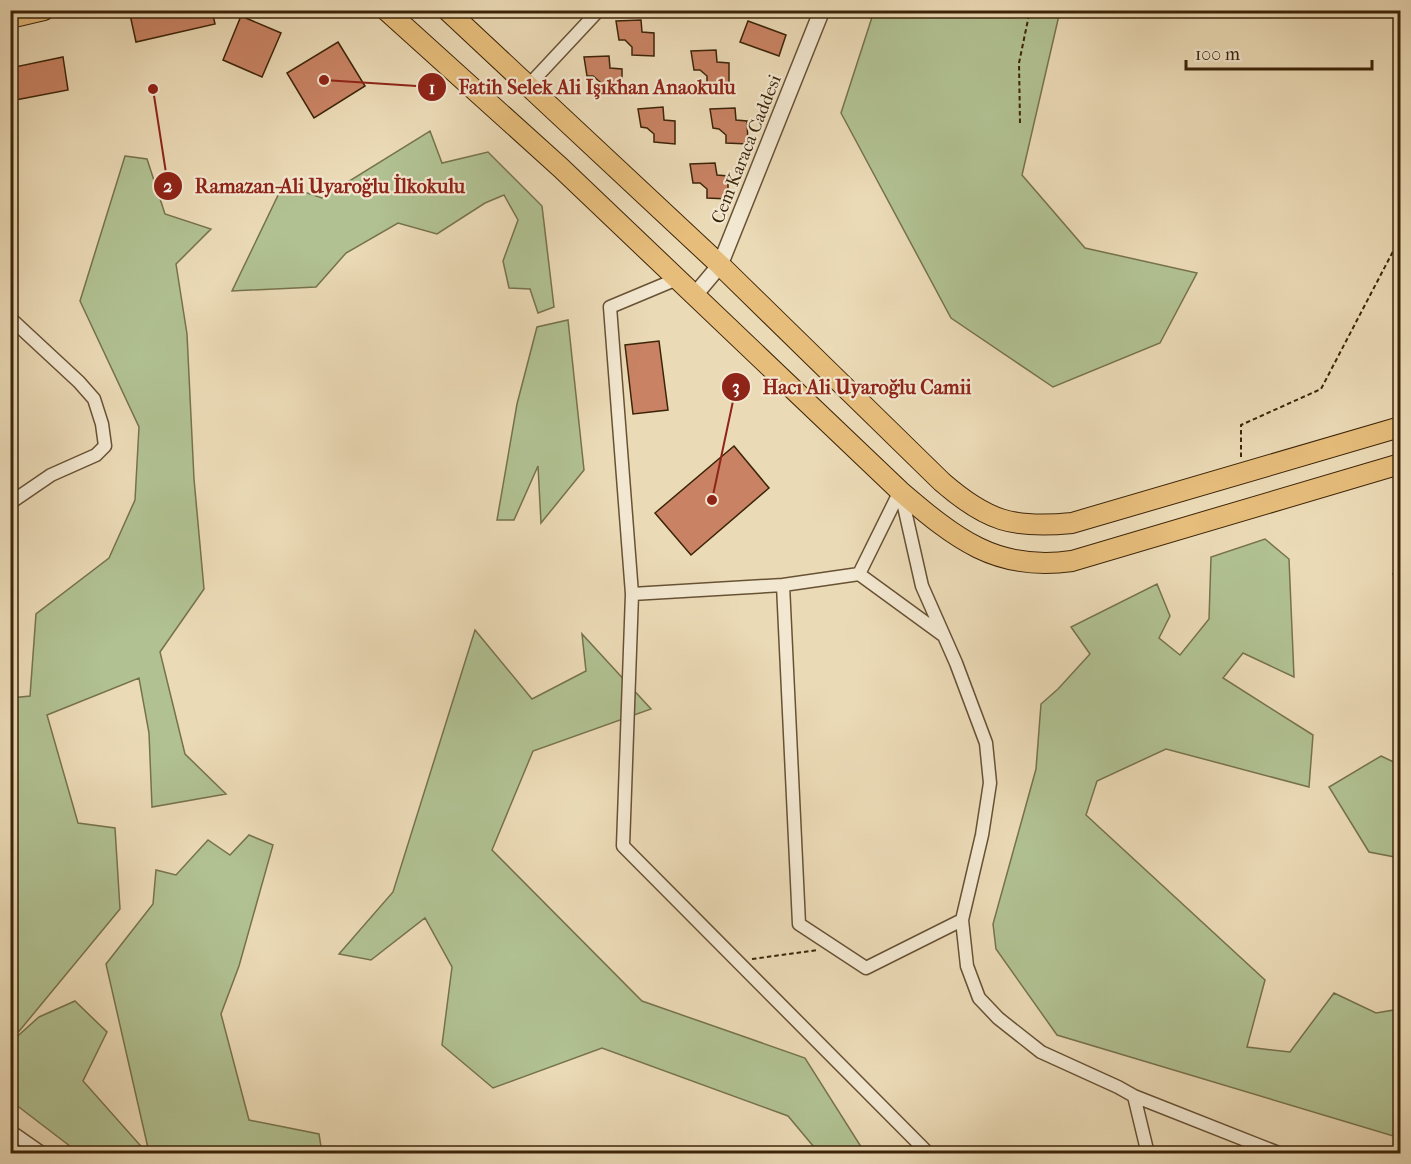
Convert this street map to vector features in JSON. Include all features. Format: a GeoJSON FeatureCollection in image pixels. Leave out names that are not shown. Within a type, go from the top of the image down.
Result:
{"type":"FeatureCollection","features":[{"type":"Feature","properties":{"kind":"main road"},"geometry":{"type":"LineString","coordinates":[[10,18],[44,10]]}},
{"type":"Feature","properties":{"kind":"main road"},"geometry":{"type":"LineString","coordinates":[[386,10],[561,168],[900,491],[939,525],[982,551],[1004,559],[1050,564],[1072,561],[1401,464]]}},
{"type":"Feature","properties":{"kind":"main road"},"geometry":{"type":"LineString","coordinates":[[447,10],[720,265],[942,482],[963,500],[987,515],[1013,523],[1034,525],[1072,523],[1401,427]]}},
{"type":"Feature","properties":{"kind":"street"},"geometry":{"type":"LineString","coordinates":[[528,86],[600,10]]}},
{"type":"Feature","properties":{"kind":"street","name":"Cem Karaca Caddesi"},"geometry":{"type":"LineString","coordinates":[[694,296],[720,265],[822,10]]}},
{"type":"Feature","properties":{"kind":"street"},"geometry":{"type":"LineString","coordinates":[[677,279],[610,307],[632,594],[623,846],[929,1154]]}},
{"type":"Feature","properties":{"kind":"street"},"geometry":{"type":"LineString","coordinates":[[10,318],[79,382],[94,399],[102,424],[105,446],[96,455],[51,475],[10,503]]}},
{"type":"Feature","properties":{"kind":"street"},"geometry":{"type":"LineString","coordinates":[[859,574],[900,491]]}},
{"type":"Feature","properties":{"kind":"street"},"geometry":{"type":"LineString","coordinates":[[900,491],[922,586],[986,743],[990,783],[982,835],[962,920],[968,966],[980,998],[998,1018],[1041,1052],[1134,1096],[1281,1154]]}},
{"type":"Feature","properties":{"kind":"street"},"geometry":{"type":"LineString","coordinates":[[632,594],[783,585],[859,574],[944,637]]}},
{"type":"Feature","properties":{"kind":"street"},"geometry":{"type":"LineString","coordinates":[[783,585],[800,924],[866,968],[962,920]]}},
{"type":"Feature","properties":{"kind":"street"},"geometry":{"type":"LineString","coordinates":[[1134,1096],[1148,1154]]}},
{"type":"Feature","properties":{"kind":"street"},"geometry":{"type":"LineString","coordinates":[[10,1131],[43,1154]]}},
{"type":"Feature","properties":{"kind":"path"},"geometry":{"type":"LineString","coordinates":[[1020,123],[1019,63],[1030,10]]}},
{"type":"Feature","properties":{"kind":"path"},"geometry":{"type":"LineString","coordinates":[[1240,475],[1241,425],[1321,389],[1401,237]]}},
{"type":"Feature","properties":{"kind":"path"},"geometry":{"type":"LineString","coordinates":[[1393,573],[1401,593]]}},
{"type":"Feature","properties":{"kind":"path"},"geometry":{"type":"LineString","coordinates":[[736,961],[835,948]]}},
{"type":"Feature","properties":{"kind":"green space"},"geometry":{"type":"Polygon","coordinates":[[[874,11],[1060,11],[1022,175],[1085,248],[1197,273],[1160,343],[1053,387],[951,318],[841,113],[874,11]]]}},
{"type":"Feature","properties":{"kind":"green space"},"geometry":{"type":"Polygon","coordinates":[[[430,131],[442,163],[488,152],[542,206],[554,307],[538,313],[530,289],[509,288],[503,261],[518,220],[504,195],[485,203],[437,234],[398,223],[346,253],[316,287],[232,291],[283,185],[322,198],[430,131]]]}},
{"type":"Feature","properties":{"kind":"green space"},"geometry":{"type":"Polygon","coordinates":[[[125,156],[147,159],[165,214],[211,229],[176,264],[187,334],[194,479],[204,589],[160,652],[185,754],[226,794],[152,807],[149,733],[139,678],[47,715],[78,823],[115,828],[120,909],[11,1041],[11,698],[30,696],[36,614],[109,558],[135,500],[139,427],[80,301],[125,156]]]}},
{"type":"Feature","properties":{"kind":"green space"},"geometry":{"type":"Polygon","coordinates":[[[568,320],[584,470],[541,523],[538,466],[514,520],[497,520],[517,404],[537,327],[568,320]]]}},
{"type":"Feature","properties":{"kind":"green space"},"geometry":{"type":"Polygon","coordinates":[[[1265,539],[1289,559],[1294,677],[1243,653],[1223,678],[1313,735],[1309,787],[1166,749],[1097,781],[1086,815],[1265,980],[1247,1047],[1290,1052],[1334,993],[1376,1013],[1400,1009],[1400,1138],[1057,1035],[996,949],[993,924],[1036,769],[1041,704],[1090,654],[1071,627],[1157,584],[1170,616],[1159,638],[1180,655],[1209,619],[1211,557],[1265,539]]]}},
{"type":"Feature","properties":{"kind":"green space"},"geometry":{"type":"Polygon","coordinates":[[[475,630],[532,699],[586,671],[582,634],[651,709],[533,751],[492,850],[642,1001],[805,1058],[865,1153],[819,1153],[788,1116],[602,1048],[493,1088],[442,1045],[452,967],[425,918],[371,960],[339,954],[393,892],[475,630]]]}},
{"type":"Feature","properties":{"kind":"green space"},"geometry":{"type":"Polygon","coordinates":[[[1381,756],[1400,765],[1400,858],[1369,852],[1329,787],[1381,756]]]}},
{"type":"Feature","properties":{"kind":"green space"},"geometry":{"type":"Polygon","coordinates":[[[249,835],[273,845],[239,966],[221,1014],[249,1120],[319,1134],[322,1153],[153,1153],[148,1148],[106,964],[153,904],[156,870],[176,875],[208,840],[230,855],[249,835]]]}},
{"type":"Feature","properties":{"kind":"green space"},"geometry":{"type":"Polygon","coordinates":[[[75,1001],[107,1032],[83,1081],[147,1153],[79,1153],[11,1101],[11,1042],[39,1017],[75,1001]]]}},
{"type":"Feature","properties":{"kind":"building"},"geometry":{"type":"Polygon","coordinates":[[[129,10],[212,10],[215,24],[136,42],[129,10]]]}},
{"type":"Feature","properties":{"kind":"building"},"geometry":{"type":"Polygon","coordinates":[[[241,16],[281,33],[262,77],[223,60],[241,16]]]}},
{"type":"Feature","properties":{"kind":"building"},"geometry":{"type":"Polygon","coordinates":[[[641,20],[642,32],[654,33],[654,56],[632,55],[632,47],[625,40],[619,40],[616,21],[641,20]]]}},
{"type":"Feature","properties":{"kind":"building"},"geometry":{"type":"Polygon","coordinates":[[[748,21],[786,35],[779,56],[740,42],[748,21]]]}},
{"type":"Feature","properties":{"kind":"building"},"geometry":{"type":"Polygon","coordinates":[[[338,42],[365,86],[314,118],[287,73],[338,42]]]}},
{"type":"Feature","properties":{"kind":"building"},"geometry":{"type":"Polygon","coordinates":[[[716,50],[717,62],[729,63],[729,86],[707,85],[707,76],[700,70],[694,70],[691,51],[716,50]]]}},
{"type":"Feature","properties":{"kind":"building"},"geometry":{"type":"Polygon","coordinates":[[[609,56],[610,68],[622,69],[622,92],[600,91],[600,82],[593,76],[587,76],[584,57],[609,56]]]}},
{"type":"Feature","properties":{"kind":"building"},"geometry":{"type":"Polygon","coordinates":[[[63,57],[68,90],[10,101],[10,68],[63,57]]]}},
{"type":"Feature","properties":{"kind":"building"},"geometry":{"type":"Polygon","coordinates":[[[663,107],[664,120],[675,121],[675,144],[654,142],[654,134],[647,128],[641,127],[638,109],[663,107]]]}},
{"type":"Feature","properties":{"kind":"building"},"geometry":{"type":"Polygon","coordinates":[[[735,108],[736,120],[747,121],[748,144],[726,143],[726,135],[719,129],[713,128],[710,109],[735,108]]]}},
{"type":"Feature","properties":{"kind":"building"},"geometry":{"type":"Polygon","coordinates":[[[715,163],[717,175],[728,176],[728,199],[707,198],[707,189],[700,183],[693,183],[690,164],[715,163]]]}},
{"type":"Feature","properties":{"kind":"building"},"geometry":{"type":"Polygon","coordinates":[[[659,341],[668,410],[633,414],[625,345],[659,341]]]}},
{"type":"Feature","properties":{"kind":"building"},"geometry":{"type":"Polygon","coordinates":[[[734,446],[769,488],[691,555],[655,513],[734,446]]]}},
{"type":"Feature","properties":{"kind":"place","name":"Fatih Selek Ali Işıkhan Anaokulu"},"geometry":{"type":"Point","coordinates":[324,80]}},
{"type":"Feature","properties":{"kind":"place","name":"Ramazan-Ali Uyaroğlu İlkokulu"},"geometry":{"type":"Point","coordinates":[153,89]}},
{"type":"Feature","properties":{"kind":"place","name":"Hacı Ali Uyaroğlu Camii"},"geometry":{"type":"Point","coordinates":[712,500]}}]}
